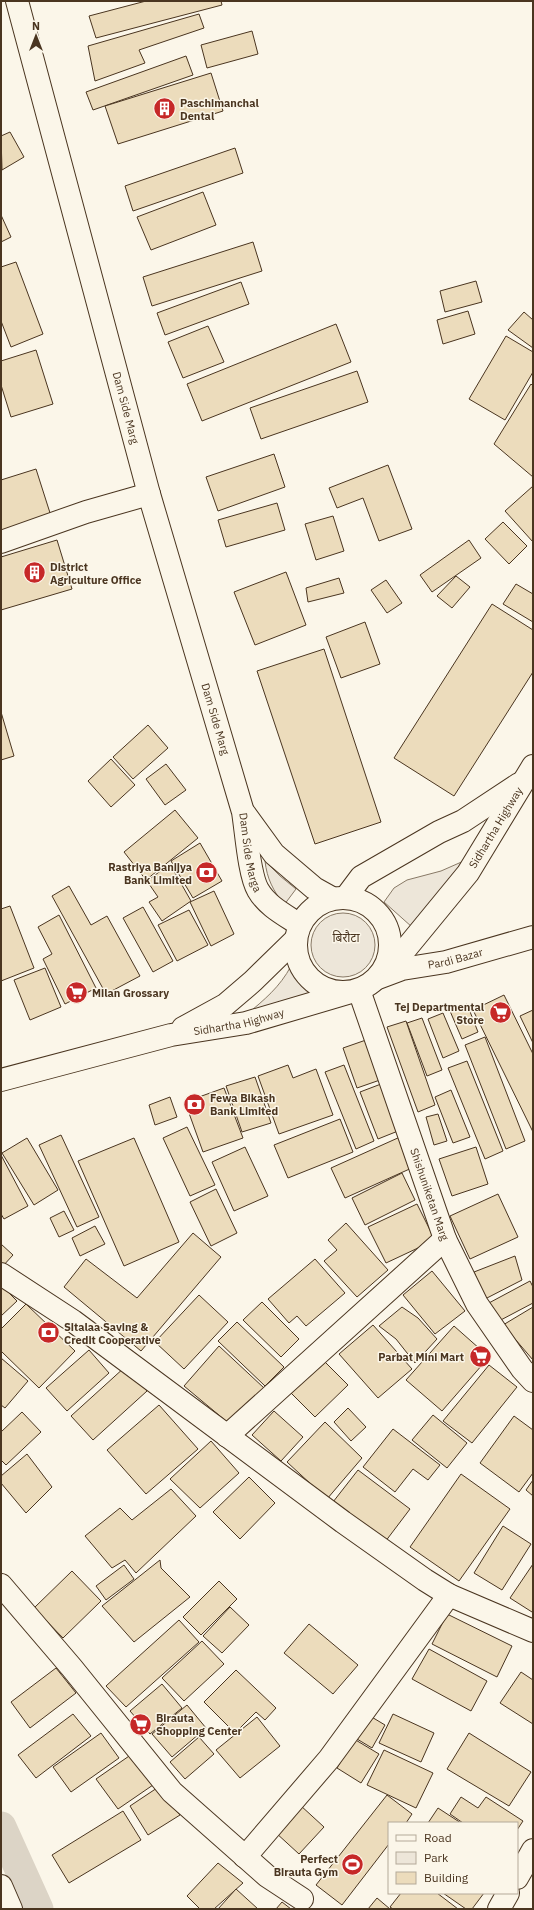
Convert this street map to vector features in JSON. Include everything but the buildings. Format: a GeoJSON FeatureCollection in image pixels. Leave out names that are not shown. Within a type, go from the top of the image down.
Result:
{"type":"FeatureCollection","features":[{"type":"Feature","properties":{"kind":"main road","name":"Dam Side Marg"},"geometry":{"type":"LineString","coordinates":[[17,1],[149,494],[243,812]]}},
{"type":"Feature","properties":{"kind":"main road"},"geometry":{"type":"LineString","coordinates":[[1,542],[86,512],[149,494]]}},
{"type":"Feature","properties":{"kind":"main road","name":"Sidhartha Highway"},"geometry":{"type":"LineString","coordinates":[[339,898],[361,876],[463,820],[529,773]]}},
{"type":"Feature","properties":{"kind":"main road","name":"Sidhartha Highway"},"geometry":{"type":"LineString","coordinates":[[382,972],[404,951],[468,873],[529,773]]}},
{"type":"Feature","properties":{"kind":"main road","name":"Dam Side Marga"},"geometry":{"type":"LineString","coordinates":[[243,812],[274,854],[314,888],[339,898]]}},
{"type":"Feature","properties":{"kind":"main road","name":"Dam Side Marga"},"geometry":{"type":"LineString","coordinates":[[243,812],[250,863],[257,890],[298,932]]}},
{"type":"Feature","properties":{"kind":"main road"},"geometry":{"type":"LineString","coordinates":[[339,898],[362,901],[374,909],[384,921],[390,935],[391,950],[382,972],[369,986],[355,991],[336,992],[322,988],[310,979],[301,967],[296,953],[298,932],[308,913],[319,904],[339,898]]}},
{"type":"Feature","properties":{"kind":"main road","name":"Sidhartha Highway"},"geometry":{"type":"LineString","coordinates":[[171,1035],[225,1005],[253,981],[298,932]]}},
{"type":"Feature","properties":{"kind":"main road","name":"Pardi Bazar"},"geometry":{"type":"LineString","coordinates":[[382,972],[446,962],[533,937]]}},
{"type":"Feature","properties":{"kind":"main road","name":"Sidhartha Highway"},"geometry":{"type":"LineString","coordinates":[[1,1080],[171,1035],[246,1024],[355,991]]}},
{"type":"Feature","properties":{"kind":"main road","name":"Shishuniketan Marg"},"geometry":{"type":"LineString","coordinates":[[355,991],[445,1239],[477,1304],[522,1368],[533,1381]]}},
{"type":"Feature","properties":{"kind":"main road"},"geometry":{"type":"LineString","coordinates":[[227,1436],[445,1239]]}},
{"type":"Feature","properties":{"kind":"main road"},"geometry":{"type":"LineString","coordinates":[[1,1274],[73,1321],[343,1522],[424,1580],[449,1595],[533,1631]]}},
{"type":"Feature","properties":{"kind":"main road"},"geometry":{"type":"LineString","coordinates":[[1,1585],[72,1668],[172,1792],[267,1876],[302,1899]]}},
{"type":"Feature","properties":{"kind":"main road"},"geometry":{"type":"LineString","coordinates":[[245,1857],[329,1759],[449,1595]]}},
{"type":"Feature","properties":{"kind":"main road"},"geometry":{"type":"LineString","coordinates":[[518,1876],[533,1850]]}},
{"type":"Feature","properties":{"kind":"main road"},"geometry":{"type":"LineString","coordinates":[[1,1886],[11,1909]]}},
{"type":"Feature","properties":{"kind":"main road"},"geometry":{"type":"LineString","coordinates":[[499,1909],[507,1894]]}},
{"type":"Feature","properties":{"kind":"green space"},"geometry":{"type":"Polygon","coordinates":[[[466,860],[412,927],[384,902],[394,888],[407,880],[441,871],[466,860]]]}},
{"type":"Feature","properties":{"kind":"green space"},"geometry":{"type":"Polygon","coordinates":[[[265,861],[296,889],[284,905],[271,884],[265,861]]]}},
{"type":"Feature","properties":{"kind":"green space"},"geometry":{"type":"Polygon","coordinates":[[[337,913],[349,913],[366,922],[373,933],[375,945],[373,957],[366,968],[349,977],[337,977],[325,972],[316,963],[311,951],[311,939],[316,927],[325,918],[337,913]]]}},
{"type":"Feature","properties":{"kind":"green space"},"geometry":{"type":"Polygon","coordinates":[[[291,966],[303,982],[319,993],[246,1015],[277,987],[291,966]]]}},
{"type":"Feature","properties":{"kind":"waterway"},"geometry":{"type":"LineString","coordinates":[[1,1827],[38,1909]]}},
{"type":"Feature","properties":{"kind":"place","name":"Paschimanchal Dental"},"geometry":{"type":"Point","coordinates":[164,109]}},
{"type":"Feature","properties":{"kind":"place","name":"District Agriculture Office"},"geometry":{"type":"Point","coordinates":[34,573]}},
{"type":"Feature","properties":{"kind":"place","name":"Rastriya Banijya Bank Limited"},"geometry":{"type":"Point","coordinates":[207,873]}},
{"type":"Feature","properties":{"kind":"place","name":"Milan Grossary"},"geometry":{"type":"Point","coordinates":[76,993]}},
{"type":"Feature","properties":{"kind":"place","name":"Tej Departmental Store"},"geometry":{"type":"Point","coordinates":[500,1013]}},
{"type":"Feature","properties":{"kind":"place","name":"Fewa Bikash Bank Limited"},"geometry":{"type":"Point","coordinates":[194,1104]}},
{"type":"Feature","properties":{"kind":"place","name":"Sitalaa Saving & Credit Cooperative"},"geometry":{"type":"Point","coordinates":[49,1333]}},
{"type":"Feature","properties":{"kind":"place","name":"Parbat Mini Mart"},"geometry":{"type":"Point","coordinates":[480,1357]}},
{"type":"Feature","properties":{"kind":"place","name":"Birauta Shopping Center"},"geometry":{"type":"Point","coordinates":[141,1724]}},
{"type":"Feature","properties":{"kind":"place","name":"Perfect Birauta Gym"},"geometry":{"type":"Point","coordinates":[353,1865]}},
{"type":"Feature","properties":{"kind":"district","name":"बिरौटा"},"geometry":{"type":"Point","coordinates":[346,938]}}]}
